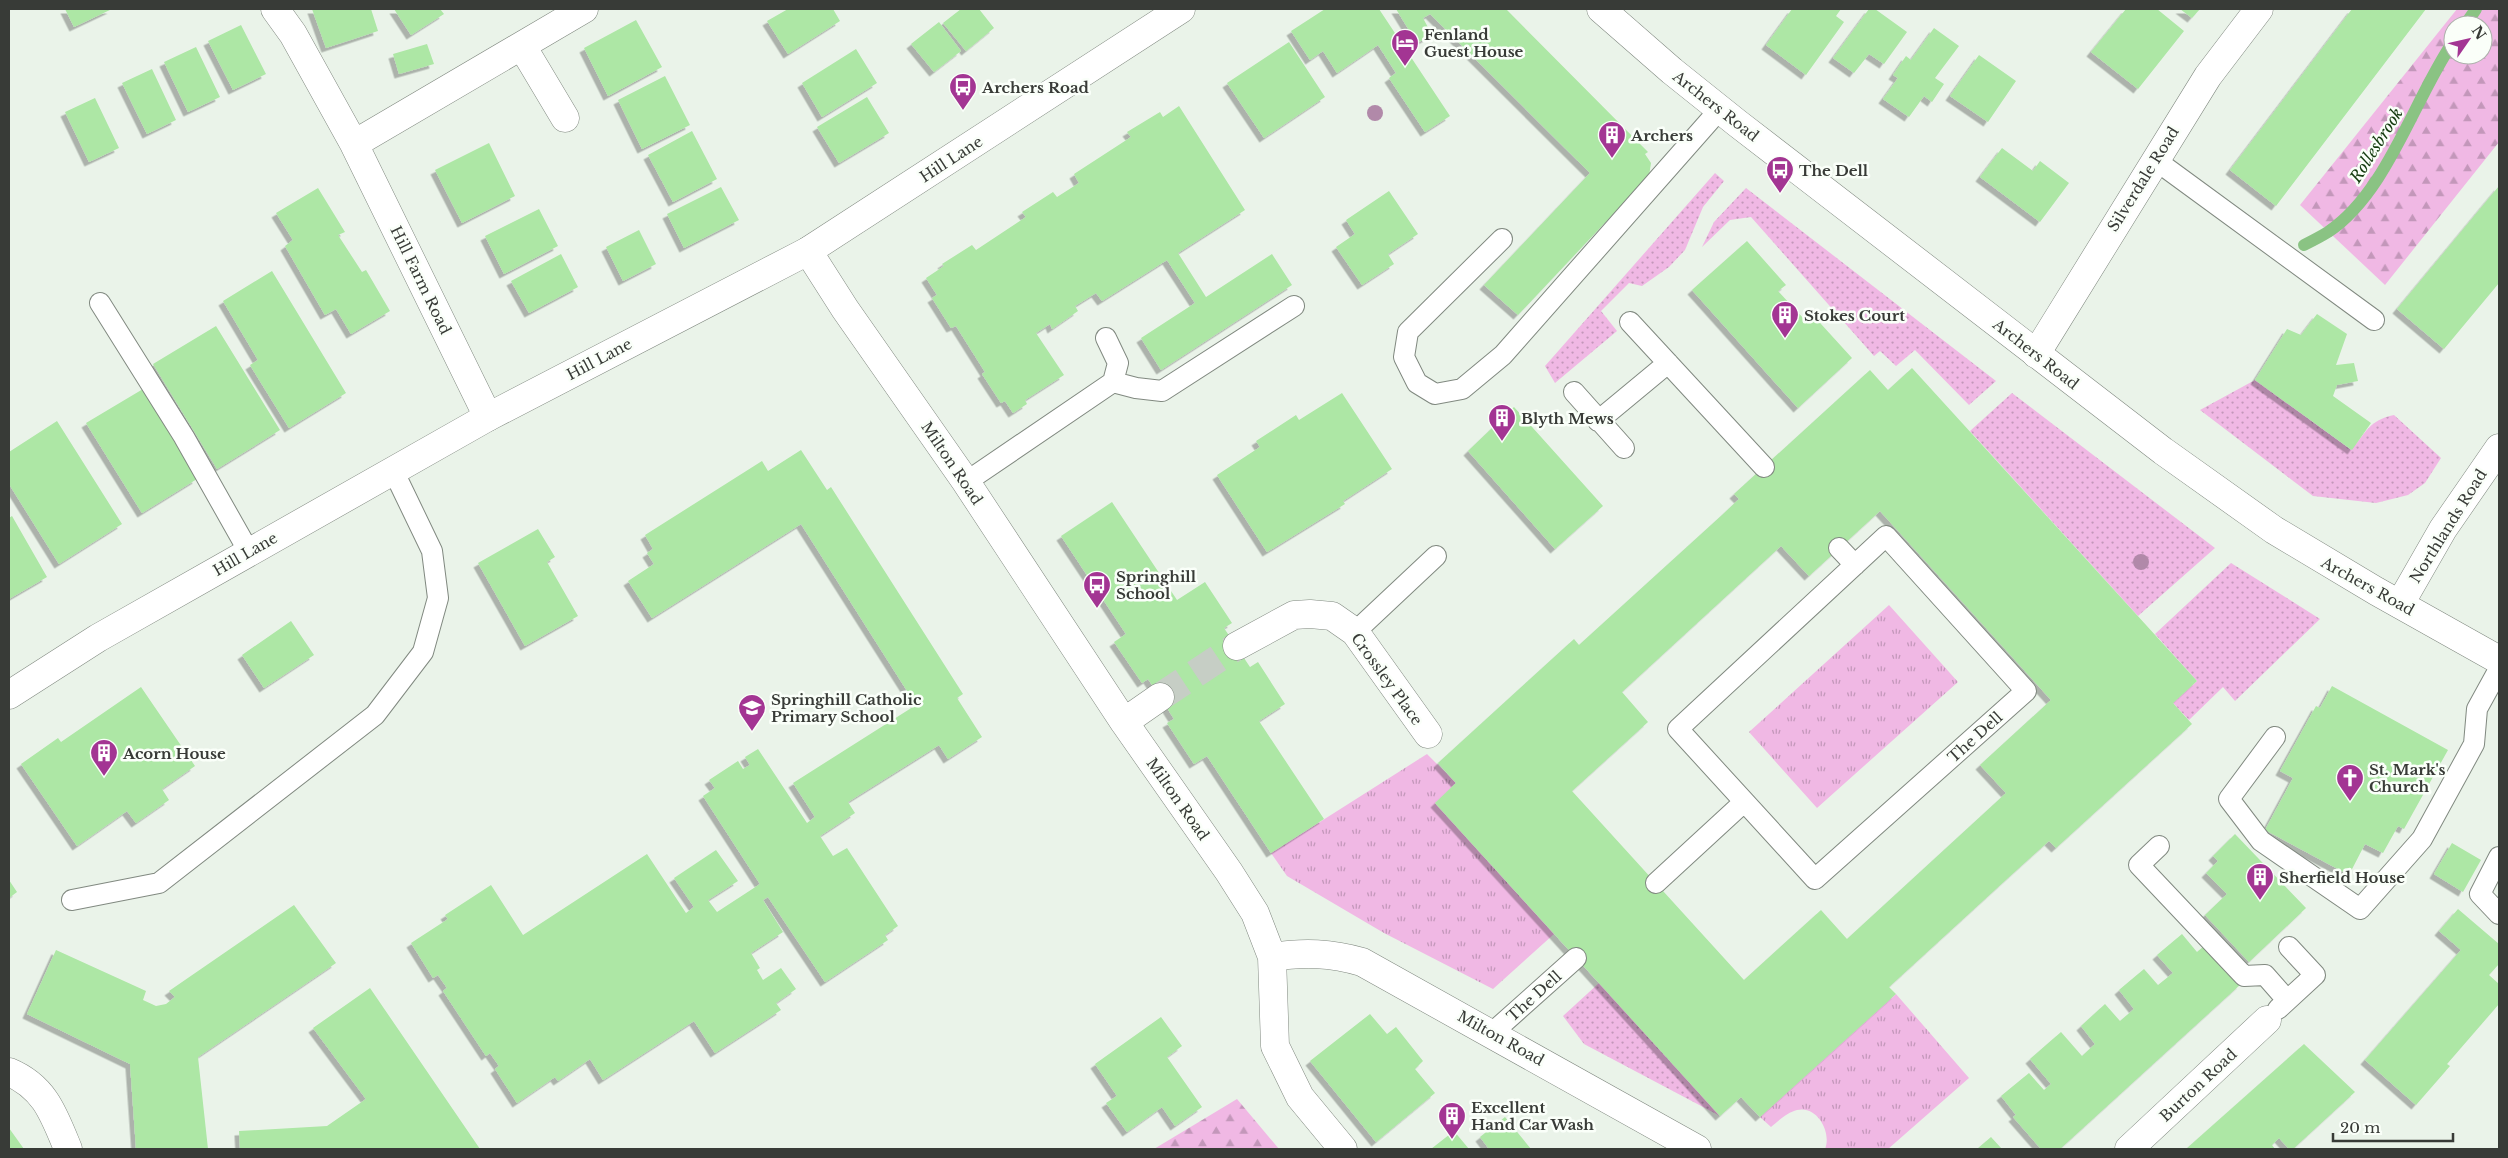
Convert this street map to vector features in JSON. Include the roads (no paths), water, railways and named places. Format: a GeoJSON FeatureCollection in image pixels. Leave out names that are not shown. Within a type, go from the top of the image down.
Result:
{"type":"FeatureCollection","features":[{"type":"Feature","properties":{"kind":"street","name":"Hill Farm Road"},"geometry":{"type":"LineString","coordinates":[[275,9],[293,34],[354,144],[488,417]]}},
{"type":"Feature","properties":{"kind":"street"},"geometry":{"type":"LineString","coordinates":[[354,144],[584,9]]}},
{"type":"Feature","properties":{"kind":"street","name":"Hill Lane"},"geometry":{"type":"LineString","coordinates":[[9,695],[98,638],[488,417],[808,252],[1181,9]]}},
{"type":"Feature","properties":{"kind":"street","name":"Archers Road"},"geometry":{"type":"LineString","coordinates":[[1601,9],[1672,71],[1720,109],[2163,451],[2274,530],[2499,660]]}},
{"type":"Feature","properties":{"kind":"street","name":"Silverdale Road"},"geometry":{"type":"LineString","coordinates":[[2036,354],[2154,159],[2208,76],[2259,9]]}},
{"type":"Feature","properties":{"kind":"street"},"geometry":{"type":"LineString","coordinates":[[522,46],[565,118]]}},
{"type":"Feature","properties":{"kind":"street","name":"Milton Road"},"geometry":{"type":"LineString","coordinates":[[808,252],[845,309],[966,482],[1124,722],[1255,913],[1272,957],[1317,952],[1337,954],[1362,962],[1697,1149]]}},
{"type":"Feature","properties":{"kind":"street","name":"Northlands Road"},"geometry":{"type":"LineString","coordinates":[[2400,604],[2443,529],[2499,448]]}},
{"type":"Feature","properties":{"kind":"street","name":"Crossley Place"},"geometry":{"type":"LineString","coordinates":[[1237,646],[1294,616],[1302,614],[1332,616],[1355,632],[1428,734]]}},
{"type":"Feature","properties":{"kind":"street"},"geometry":{"type":"LineString","coordinates":[[1124,722],[1160,697]]}},
{"type":"Feature","properties":{"kind":"street"},"geometry":{"type":"LineString","coordinates":[[1272,957],[1275,1046],[1300,1097],[1343,1149]]}},
{"type":"Feature","properties":{"kind":"street","name":"Burton Road"},"geometry":{"type":"LineString","coordinates":[[2129,1149],[2267,1020]]}},
{"type":"Feature","properties":{"kind":"street"},"geometry":{"type":"LineString","coordinates":[[9,1072],[21,1077],[38,1090],[55,1118],[68,1149]]}},
{"type":"Feature","properties":{"kind":"lane"},"geometry":{"type":"LineString","coordinates":[[1502,239],[1408,332],[1404,357],[1417,383],[1436,394],[1462,389],[1503,355],[1720,109]]}},
{"type":"Feature","properties":{"kind":"lane"},"geometry":{"type":"LineString","coordinates":[[2154,159],[2374,320]]}},
{"type":"Feature","properties":{"kind":"lane"},"geometry":{"type":"LineString","coordinates":[[100,303],[184,437],[249,552]]}},
{"type":"Feature","properties":{"kind":"lane"},"geometry":{"type":"LineString","coordinates":[[1113,382],[1136,388],[1162,391],[1294,306]]}},
{"type":"Feature","properties":{"kind":"lane"},"geometry":{"type":"LineString","coordinates":[[1630,322],[1764,467]]}},
{"type":"Feature","properties":{"kind":"lane"},"geometry":{"type":"LineString","coordinates":[[966,482],[1113,382],[1118,363],[1106,338]]}},
{"type":"Feature","properties":{"kind":"lane"},"geometry":{"type":"LineString","coordinates":[[1598,421],[1668,363]]}},
{"type":"Feature","properties":{"kind":"lane"},"geometry":{"type":"LineString","coordinates":[[1574,392],[1624,448]]}},
{"type":"Feature","properties":{"kind":"lane"},"geometry":{"type":"LineString","coordinates":[[72,900],[159,883],[375,715],[423,652],[438,598],[432,551],[393,470]]}},
{"type":"Feature","properties":{"kind":"lane","name":"The Dell"},"geometry":{"type":"LineString","coordinates":[[1886,536],[2026,691],[1815,879],[1744,802],[1678,729],[1886,536]]}},
{"type":"Feature","properties":{"kind":"lane"},"geometry":{"type":"LineString","coordinates":[[1839,548],[1855,565]]}},
{"type":"Feature","properties":{"kind":"lane"},"geometry":{"type":"LineString","coordinates":[[1355,632],[1436,556]]}},
{"type":"Feature","properties":{"kind":"lane"},"geometry":{"type":"LineString","coordinates":[[2275,737],[2230,799],[2261,841],[2360,909],[2422,839],[2474,744],[2477,709],[2499,668]]}},
{"type":"Feature","properties":{"kind":"lane"},"geometry":{"type":"LineString","coordinates":[[1656,884],[1744,802]]}},
{"type":"Feature","properties":{"kind":"lane"},"geometry":{"type":"LineString","coordinates":[[2159,846],[2139,864],[2244,976],[2265,975],[2286,999]]}},
{"type":"Feature","properties":{"kind":"lane"},"geometry":{"type":"LineString","coordinates":[[2499,857],[2480,894],[2499,914]]}},
{"type":"Feature","properties":{"kind":"lane"},"geometry":{"type":"LineString","coordinates":[[2267,1020],[2286,999],[2315,976],[2289,947]]}},
{"type":"Feature","properties":{"kind":"lane","name":"The Dell"},"geometry":{"type":"LineString","coordinates":[[1492,1034],[1576,958]]}},
{"type":"Feature","properties":{"kind":"waterway","name":"Rollesbrook"},"geometry":{"type":"LineString","coordinates":[[2472,15],[2476,9]]}},
{"type":"Feature","properties":{"kind":"waterway","name":"Rollesbrook"},"geometry":{"type":"LineString","coordinates":[[2304,245],[2328,232],[2349,215],[2367,194],[2398,144],[2443,58]]}},
{"type":"Feature","properties":{"kind":"tunnel"},"geometry":{"type":"LineString","coordinates":[[1160,697],[1237,646]]}},
{"type":"Feature","properties":{"kind":"place","name":"Fenland Guest House"},"geometry":{"type":"Point","coordinates":[1405,67]}},
{"type":"Feature","properties":{"kind":"place","name":"Archers Road"},"geometry":{"type":"Point","coordinates":[963,111]}},
{"type":"Feature","properties":{"kind":"place","name":"Archers"},"geometry":{"type":"Point","coordinates":[1612,159]}},
{"type":"Feature","properties":{"kind":"place","name":"The Dell"},"geometry":{"type":"Point","coordinates":[1780,194]}},
{"type":"Feature","properties":{"kind":"place","name":"Stokes Court"},"geometry":{"type":"Point","coordinates":[1785,339]}},
{"type":"Feature","properties":{"kind":"place","name":"Blyth Mews"},"geometry":{"type":"Point","coordinates":[1502,442]}},
{"type":"Feature","properties":{"kind":"place","name":"Springhill School"},"geometry":{"type":"Point","coordinates":[1097,609]}},
{"type":"Feature","properties":{"kind":"place","name":"Springhill Catholic Primary School"},"geometry":{"type":"Point","coordinates":[752,732]}},
{"type":"Feature","properties":{"kind":"place","name":"Acorn House"},"geometry":{"type":"Point","coordinates":[104,777]}},
{"type":"Feature","properties":{"kind":"place","name":"St. Mark's Church"},"geometry":{"type":"Point","coordinates":[2350,802]}},
{"type":"Feature","properties":{"kind":"place","name":"Sherfield House"},"geometry":{"type":"Point","coordinates":[2260,901]}},
{"type":"Feature","properties":{"kind":"place","name":"Excellent Hand Car Wash"},"geometry":{"type":"Point","coordinates":[1452,1140]}}]}
